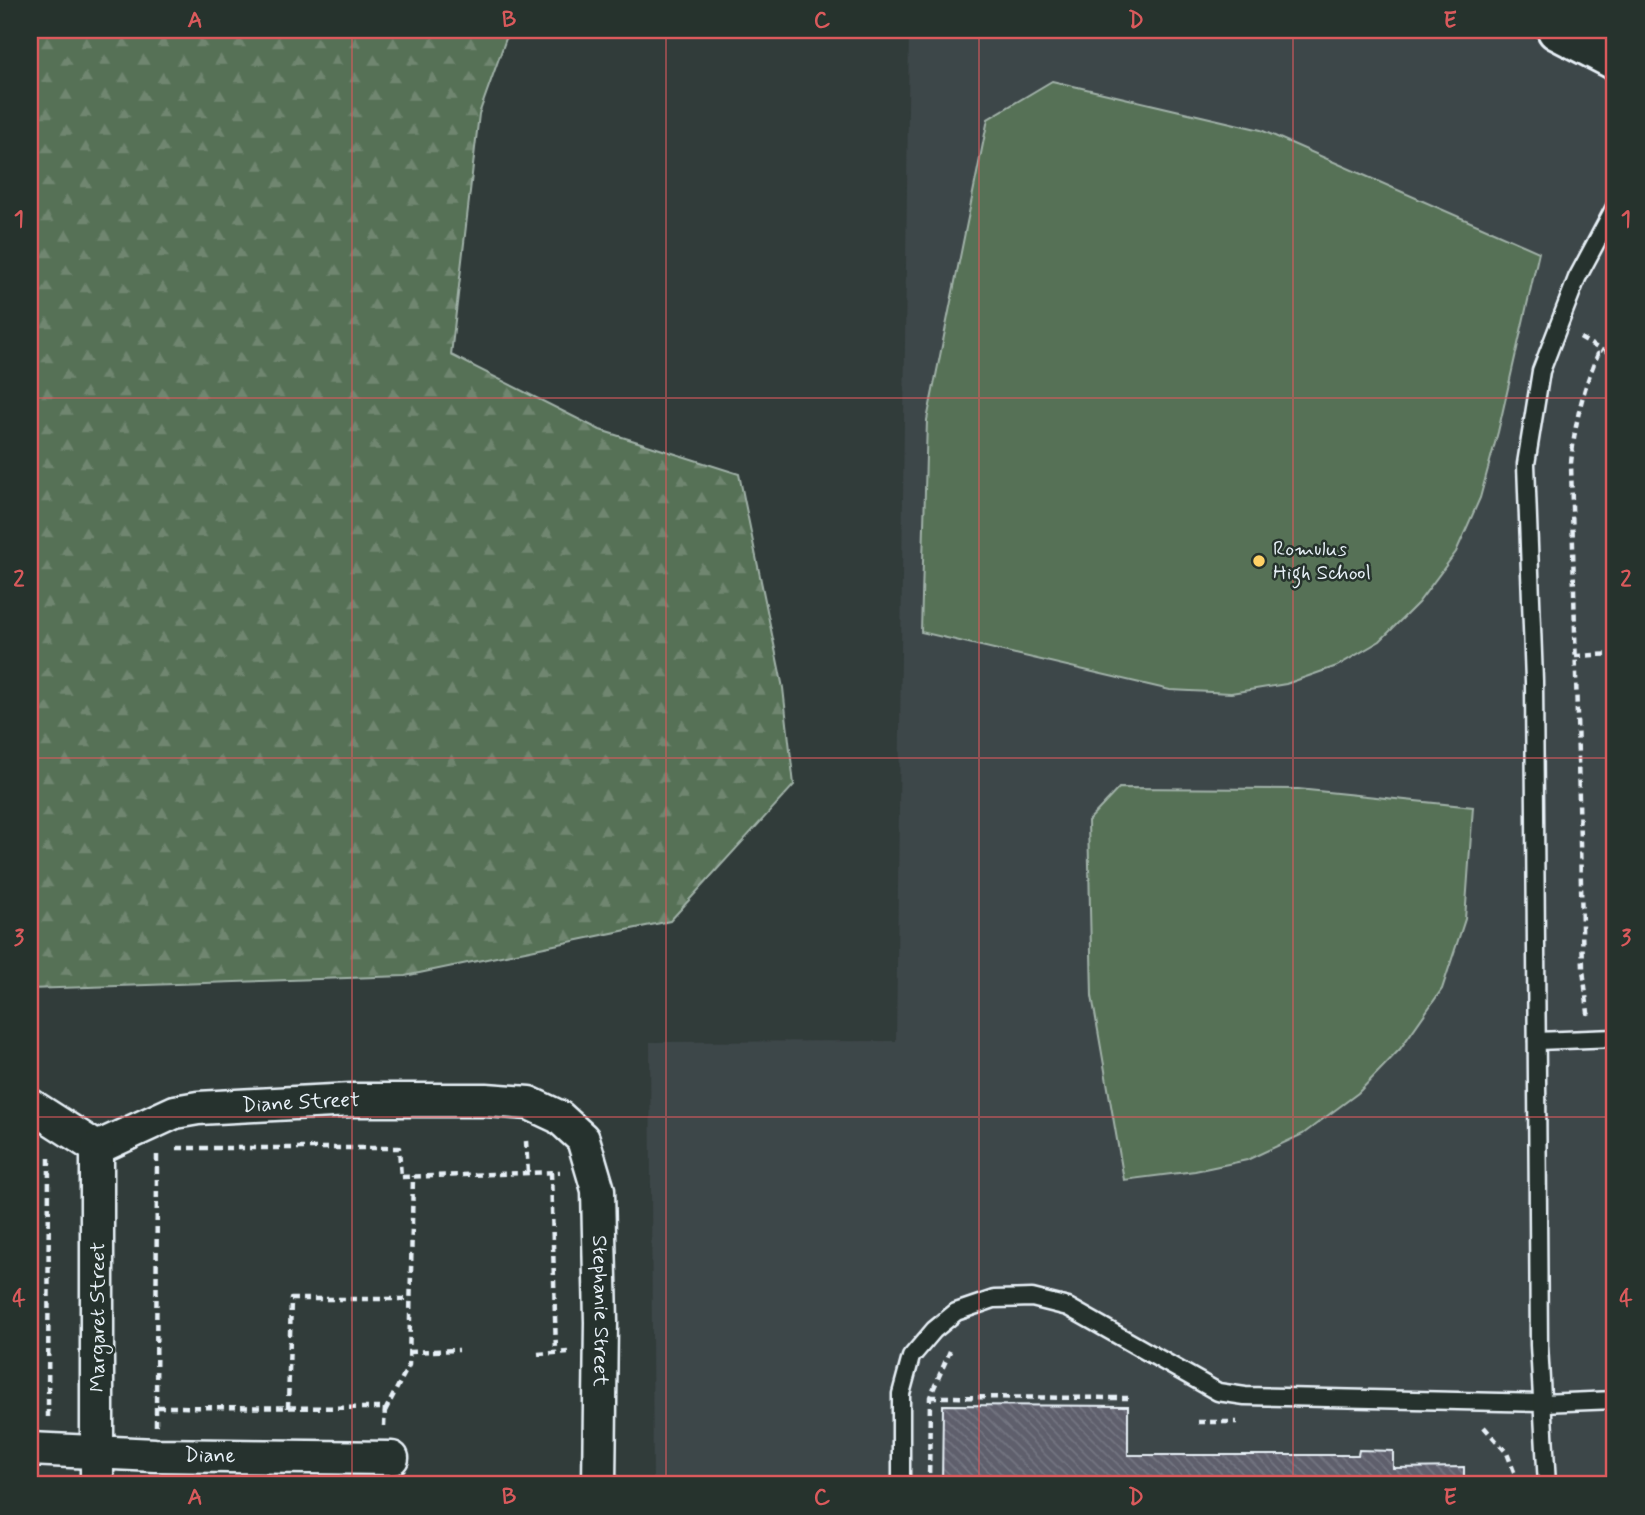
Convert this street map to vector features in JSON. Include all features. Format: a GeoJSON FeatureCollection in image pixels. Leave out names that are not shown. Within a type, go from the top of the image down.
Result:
{"type":"FeatureCollection","features":[{"type":"Feature","properties":{"kind":"street"},"geometry":{"type":"LineString","coordinates":[[1557,30],[1615,60]]}},
{"type":"Feature","properties":{"kind":"street","name":"Diane Street"},"geometry":{"type":"LineString","coordinates":[[97,1148],[175,1112],[352,1100],[486,1100],[529,1103],[559,1117],[583,1139]]}},
{"type":"Feature","properties":{"kind":"street"},"geometry":{"type":"LineString","coordinates":[[30,1105],[97,1148]]}},
{"type":"Feature","properties":{"kind":"street","name":"Stephanie Street"},"geometry":{"type":"LineString","coordinates":[[583,1139],[598,1190],[601,1322],[599,1485]]}},
{"type":"Feature","properties":{"kind":"street","name":"Margaret Street"},"geometry":{"type":"LineString","coordinates":[[97,1148],[97,1485]]}},
{"type":"Feature","properties":{"kind":"street","name":"Diane"},"geometry":{"type":"LineString","coordinates":[[39,1437],[98,1450],[155,1455],[392,1458]]}},
{"type":"Feature","properties":{"kind":"lane"},"geometry":{"type":"LineString","coordinates":[[1547,1485],[1538,1334],[1534,681],[1526,464],[1541,371],[1577,278],[1615,207]]}},
{"type":"Feature","properties":{"kind":"lane"},"geometry":{"type":"LineString","coordinates":[[1537,1041],[1615,1038]]}},
{"type":"Feature","properties":{"kind":"lane"},"geometry":{"type":"LineString","coordinates":[[901,1485],[901,1394],[911,1357],[934,1330],[956,1312],[993,1299],[1032,1298],[1068,1307],[1218,1392],[1245,1396],[1542,1403],[1615,1400]]}},
{"type":"Feature","properties":{"kind":"path"},"geometry":{"type":"LineString","coordinates":[[1611,261],[1615,278],[1615,300]]}},
{"type":"Feature","properties":{"kind":"path"},"geometry":{"type":"LineString","coordinates":[[1601,1012],[1588,1013],[1583,969],[1571,463],[1574,430],[1584,386],[1598,354],[1615,347]]}},
{"type":"Feature","properties":{"kind":"path"},"geometry":{"type":"LineString","coordinates":[[1576,656],[1615,654]]}},
{"type":"Feature","properties":{"kind":"path"},"geometry":{"type":"LineString","coordinates":[[527,1141],[528,1173]]}},
{"type":"Feature","properties":{"kind":"path"},"geometry":{"type":"LineString","coordinates":[[39,1437],[49,1146]]}},
{"type":"Feature","properties":{"kind":"path"},"geometry":{"type":"LineString","coordinates":[[156,1437],[157,1147]]}},
{"type":"Feature","properties":{"kind":"path"},"geometry":{"type":"LineString","coordinates":[[171,1147],[399,1147],[401,1177],[564,1172]]}},
{"type":"Feature","properties":{"kind":"path"},"geometry":{"type":"LineString","coordinates":[[551,1172],[556,1352]]}},
{"type":"Feature","properties":{"kind":"path"},"geometry":{"type":"LineString","coordinates":[[157,1407],[385,1411],[409,1365],[413,1176]]}},
{"type":"Feature","properties":{"kind":"path"},"geometry":{"type":"LineString","coordinates":[[288,1408],[291,1299],[410,1299]]}},
{"type":"Feature","properties":{"kind":"path"},"geometry":{"type":"LineString","coordinates":[[409,1352],[459,1350]]}},
{"type":"Feature","properties":{"kind":"path"},"geometry":{"type":"LineString","coordinates":[[929,1485],[930,1397],[951,1351]]}},
{"type":"Feature","properties":{"kind":"path"},"geometry":{"type":"LineString","coordinates":[[538,1354],[569,1352]]}},
{"type":"Feature","properties":{"kind":"path"},"geometry":{"type":"LineString","coordinates":[[930,1397],[1128,1398]]}},
{"type":"Feature","properties":{"kind":"path"},"geometry":{"type":"LineString","coordinates":[[1198,1422],[1239,1422]]}},
{"type":"Feature","properties":{"kind":"path"},"geometry":{"type":"LineString","coordinates":[[1474,1426],[1484,1427],[1507,1453],[1519,1485]]}},
{"type":"Feature","properties":{"kind":"shaded area","name":"Romulus High School"},"geometry":{"type":"Polygon","coordinates":[[[909,30],[1518,30],[1615,81],[1615,1485],[653,1485],[650,1042],[896,1041],[909,30]]]}},
{"type":"Feature","properties":{"kind":"green space"},"geometry":{"type":"Polygon","coordinates":[[[30,30],[509,30],[479,114],[451,355],[600,430],[739,474],[783,688],[794,785],[670,921],[405,976],[30,989],[30,30]]]}},
{"type":"Feature","properties":{"kind":"green space"},"geometry":{"type":"Polygon","coordinates":[[[1052,81],[1261,130],[1539,252],[1498,432],[1480,498],[1456,552],[1418,603],[1380,641],[1337,666],[1286,684],[1231,693],[1170,690],[921,632],[927,420],[988,119],[1052,81]]]}},
{"type":"Feature","properties":{"kind":"green space"},"geometry":{"type":"Polygon","coordinates":[[[1119,788],[1298,789],[1473,807],[1465,919],[1442,989],[1400,1049],[1358,1093],[1303,1134],[1247,1160],[1195,1171],[1124,1180],[1092,996],[1088,821],[1119,788]]]}},
{"type":"Feature","properties":{"kind":"building"},"geometry":{"type":"Polygon","coordinates":[[[943,1405],[1128,1406],[1128,1455],[1358,1455],[1359,1450],[1393,1451],[1393,1468],[1464,1467],[1464,1485],[942,1485],[943,1405]]]}},
{"type":"Feature","properties":{"kind":"place","name":"Romulus High School"},"geometry":{"type":"Point","coordinates":[1259,561]}}]}
